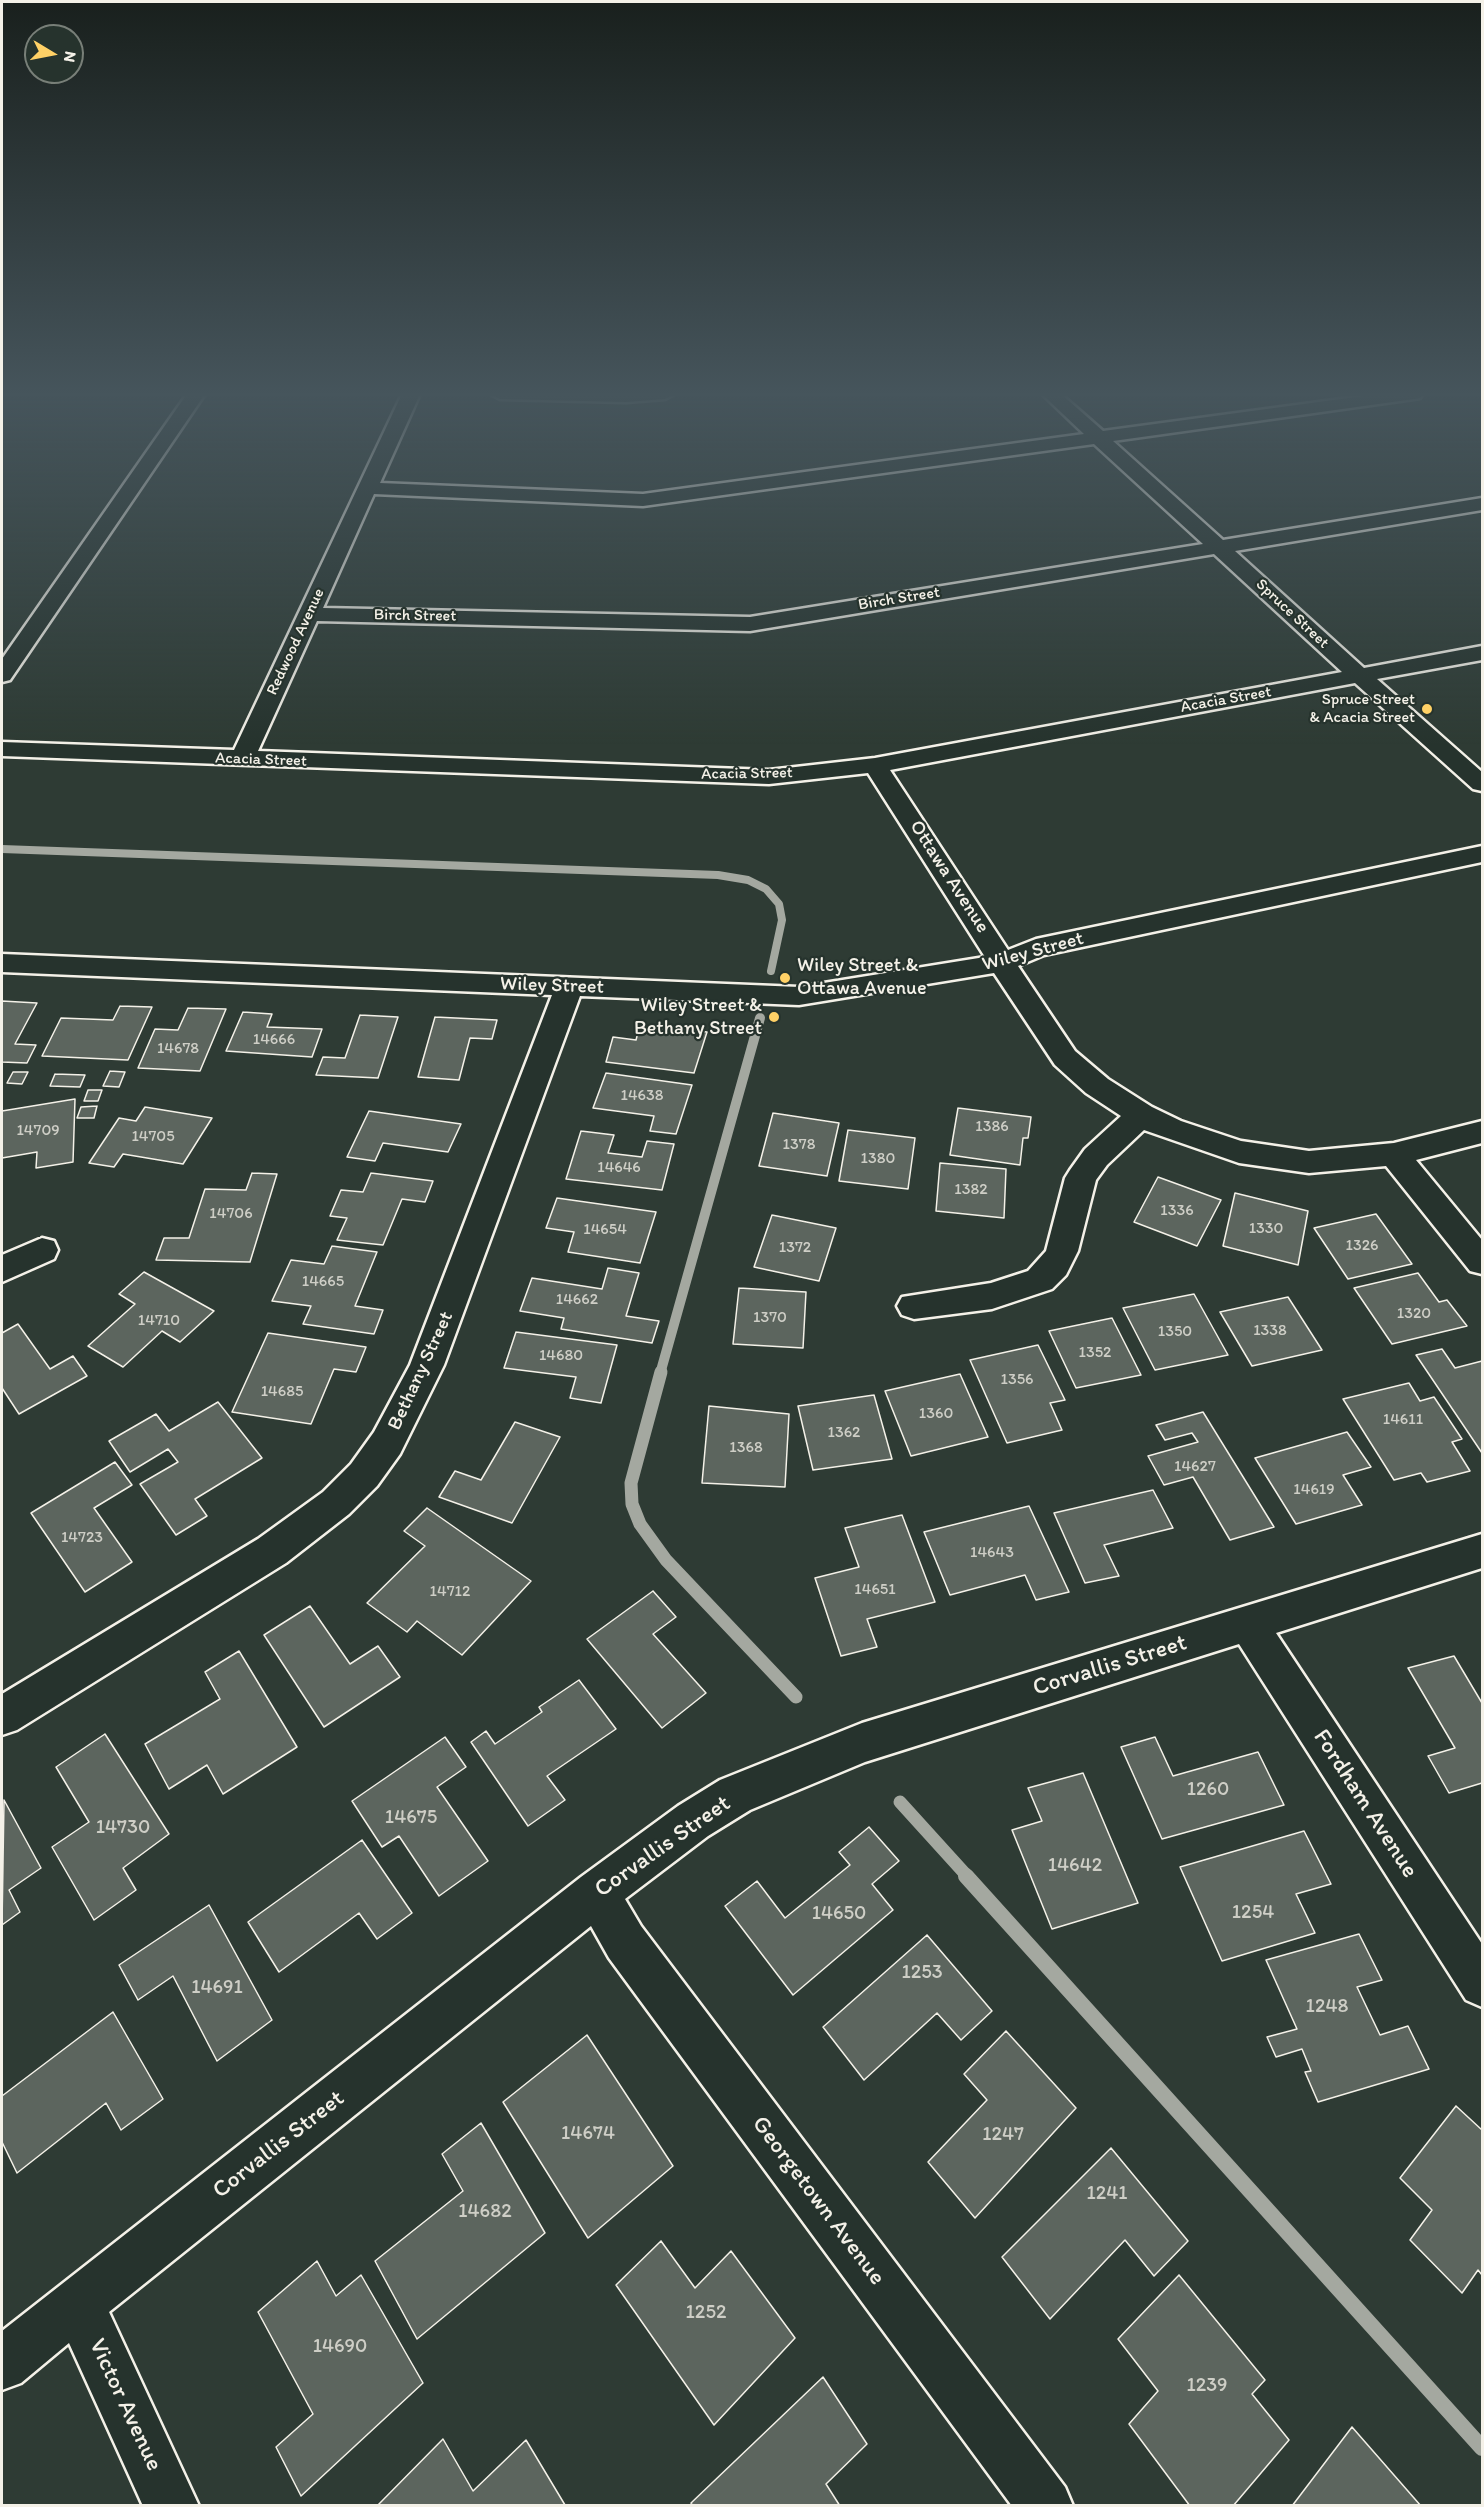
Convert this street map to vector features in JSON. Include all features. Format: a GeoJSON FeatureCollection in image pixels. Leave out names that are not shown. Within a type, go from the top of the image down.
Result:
{"type":"FeatureCollection","features":[{"type":"Feature","properties":{"kind":"street"},"geometry":{"type":"LineString","coordinates":[[2,675],[115,511]]}},
{"type":"Feature","properties":{"kind":"street","name":"Redwood Avenue"},"geometry":{"type":"LineString","coordinates":[[242,759],[357,511]]}},
{"type":"Feature","properties":{"kind":"street","name":"Spruce Street"},"geometry":{"type":"LineString","coordinates":[[1180,511],[1482,784]]}},
{"type":"Feature","properties":{"kind":"street","name":"Birch Street"},"geometry":{"type":"LineString","coordinates":[[309,614],[750,624],[1438,511]]}},
{"type":"Feature","properties":{"kind":"street","name":"Acacia Street"},"geometry":{"type":"LineString","coordinates":[[2,749],[769,777],[875,765],[1482,653]]}},
{"type":"Feature","properties":{"kind":"street","name":"Ottawa Avenue"},"geometry":{"type":"LineString","coordinates":[[875,765],[1065,1058],[1097,1086],[1141,1115],[1202,1141],[1239,1152],[1273,1158],[1339,1161],[1394,1154],[1482,1131]]}},
{"type":"Feature","properties":{"kind":"street","name":"Wiley Street"},"geometry":{"type":"LineString","coordinates":[[2,963],[799,996],[1002,963],[1036,948],[1482,854]]}},
{"type":"Feature","properties":{"kind":"street","name":"Bethany Street"},"geometry":{"type":"LineString","coordinates":[[2,1716],[272,1551],[336,1503],[364,1474],[387,1443],[408,1408],[427,1365],[569,987]]}},
{"type":"Feature","properties":{"kind":"street"},"geometry":{"type":"LineString","coordinates":[[914,1306],[992,1296],[1040,1280],[1054,1266],[1062,1251],[1081,1178],[1096,1157],[1141,1115]]}},
{"type":"Feature","properties":{"kind":"street"},"geometry":{"type":"LineString","coordinates":[[1394,1154],[1482,1262]]}},
{"type":"Feature","properties":{"kind":"street"},"geometry":{"type":"LineString","coordinates":[[2,1269],[42,1250]]}},
{"type":"Feature","properties":{"kind":"street","name":"Corvallis Street"},"geometry":{"type":"LineString","coordinates":[[2,2364],[597,1893],[693,1821],[735,1795],[862,1743],[1482,1551]]}},
{"type":"Feature","properties":{"kind":"street","name":"Fordham Avenue"},"geometry":{"type":"LineString","coordinates":[[1248,1624],[1482,1984]]}},
{"type":"Feature","properties":{"kind":"street","name":"Georgetown Avenue"},"geometry":{"type":"LineString","coordinates":[[597,1893],[625,1942],[1046,2505]]}},
{"type":"Feature","properties":{"kind":"street","name":"Victor Avenue"},"geometry":{"type":"LineString","coordinates":[[78,2304],[172,2505]]}},
{"type":"Feature","properties":{"kind":"building"},"geometry":{"type":"Polygon","coordinates":[[[2,1001],[37,1003],[15,1044],[36,1045],[27,1063],[2,1062],[2,1001]]]}},
{"type":"Feature","properties":{"kind":"building"},"geometry":{"type":"Polygon","coordinates":[[[120,1006],[152,1007],[128,1060],[42,1056],[61,1018],[113,1020],[120,1006]]]}},
{"type":"Feature","properties":{"kind":"building"},"geometry":{"type":"Polygon","coordinates":[[[188,1008],[226,1009],[200,1071],[138,1068],[155,1029],[178,1030],[188,1008]]]}},
{"type":"Feature","properties":{"kind":"building"},"geometry":{"type":"Polygon","coordinates":[[[243,1012],[272,1014],[267,1027],[322,1029],[312,1057],[226,1051],[243,1012]]]}},
{"type":"Feature","properties":{"kind":"building"},"geometry":{"type":"Polygon","coordinates":[[[360,1015],[398,1017],[378,1078],[316,1075],[323,1057],[345,1058],[360,1015]]]}},
{"type":"Feature","properties":{"kind":"building"},"geometry":{"type":"Polygon","coordinates":[[[435,1017],[497,1020],[492,1039],[470,1038],[459,1080],[418,1077],[435,1017]]]}},
{"type":"Feature","properties":{"kind":"building"},"geometry":{"type":"Polygon","coordinates":[[[640,1025],[707,1032],[694,1073],[606,1062],[613,1037],[636,1040],[640,1025]]]}},
{"type":"Feature","properties":{"kind":"building"},"geometry":{"type":"Polygon","coordinates":[[[110,1071],[125,1072],[119,1087],[103,1086],[110,1071]]]}},
{"type":"Feature","properties":{"kind":"building"},"geometry":{"type":"Polygon","coordinates":[[[13,1072],[28,1072],[22,1084],[7,1083],[13,1072]]]}},
{"type":"Feature","properties":{"kind":"building"},"geometry":{"type":"Polygon","coordinates":[[[606,1073],[692,1085],[676,1134],[650,1131],[654,1116],[593,1108],[606,1073]]]}},
{"type":"Feature","properties":{"kind":"building"},"geometry":{"type":"Polygon","coordinates":[[[55,1074],[85,1075],[80,1087],[50,1086],[55,1074]]]}},
{"type":"Feature","properties":{"kind":"building"},"geometry":{"type":"Polygon","coordinates":[[[88,1090],[102,1090],[98,1101],[84,1101],[88,1090]]]}},
{"type":"Feature","properties":{"kind":"building"},"geometry":{"type":"Polygon","coordinates":[[[75,1099],[73,1162],[36,1168],[37,1152],[2,1158],[2,1111],[75,1099]]]}},
{"type":"Feature","properties":{"kind":"building"},"geometry":{"type":"Polygon","coordinates":[[[97,1106],[94,1118],[77,1118],[81,1107],[97,1106]]]}},
{"type":"Feature","properties":{"kind":"building"},"geometry":{"type":"Polygon","coordinates":[[[145,1107],[212,1118],[183,1164],[123,1154],[114,1167],[89,1163],[119,1118],[136,1121],[145,1107]]]}},
{"type":"Feature","properties":{"kind":"building"},"geometry":{"type":"Polygon","coordinates":[[[958,1108],[1031,1117],[1028,1138],[1023,1138],[1020,1165],[950,1155],[958,1108]]]}},
{"type":"Feature","properties":{"kind":"building"},"geometry":{"type":"Polygon","coordinates":[[[369,1111],[461,1124],[448,1152],[383,1143],[375,1161],[347,1157],[369,1111]]]}},
{"type":"Feature","properties":{"kind":"building"},"geometry":{"type":"Polygon","coordinates":[[[773,1113],[839,1123],[827,1176],[759,1166],[773,1113]]]}},
{"type":"Feature","properties":{"kind":"building"},"geometry":{"type":"Polygon","coordinates":[[[848,1130],[915,1138],[908,1189],[839,1181],[848,1130]]]}},
{"type":"Feature","properties":{"kind":"building"},"geometry":{"type":"Polygon","coordinates":[[[581,1131],[614,1135],[608,1153],[642,1157],[647,1141],[674,1144],[662,1190],[566,1179],[581,1131]]]}},
{"type":"Feature","properties":{"kind":"building"},"geometry":{"type":"Polygon","coordinates":[[[940,1163],[1006,1169],[1004,1218],[936,1211],[940,1163]]]}},
{"type":"Feature","properties":{"kind":"building"},"geometry":{"type":"Polygon","coordinates":[[[252,1173],[277,1174],[250,1262],[156,1260],[164,1238],[189,1238],[205,1189],[246,1190],[252,1173]]]}},
{"type":"Feature","properties":{"kind":"building"},"geometry":{"type":"Polygon","coordinates":[[[371,1173],[433,1181],[425,1202],[402,1199],[383,1245],[337,1240],[347,1218],[330,1216],[341,1190],[363,1192],[371,1173]]]}},
{"type":"Feature","properties":{"kind":"building"},"geometry":{"type":"Polygon","coordinates":[[[1158,1177],[1221,1200],[1197,1246],[1134,1222],[1158,1177]]]}},
{"type":"Feature","properties":{"kind":"building"},"geometry":{"type":"Polygon","coordinates":[[[1235,1193],[1308,1211],[1298,1265],[1223,1246],[1235,1193]]]}},
{"type":"Feature","properties":{"kind":"building"},"geometry":{"type":"Polygon","coordinates":[[[557,1198],[656,1212],[640,1263],[568,1252],[574,1232],[546,1228],[557,1198]]]}},
{"type":"Feature","properties":{"kind":"building"},"geometry":{"type":"Polygon","coordinates":[[[1376,1214],[1412,1264],[1348,1279],[1314,1228],[1376,1214]]]}},
{"type":"Feature","properties":{"kind":"building"},"geometry":{"type":"Polygon","coordinates":[[[772,1215],[836,1228],[819,1281],[754,1267],[772,1215]]]}},
{"type":"Feature","properties":{"kind":"building"},"geometry":{"type":"Polygon","coordinates":[[[332,1246],[377,1252],[355,1306],[383,1310],[374,1334],[303,1324],[311,1306],[272,1301],[291,1260],[324,1264],[332,1246]]]}},
{"type":"Feature","properties":{"kind":"building"},"geometry":{"type":"Polygon","coordinates":[[[608,1268],[639,1273],[626,1316],[659,1321],[652,1343],[561,1329],[564,1318],[520,1311],[532,1278],[602,1289],[608,1268]]]}},
{"type":"Feature","properties":{"kind":"building"},"geometry":{"type":"Polygon","coordinates":[[[144,1272],[214,1311],[180,1342],[162,1331],[123,1367],[88,1346],[135,1304],[119,1294],[144,1272]]]}},
{"type":"Feature","properties":{"kind":"building"},"geometry":{"type":"Polygon","coordinates":[[[1418,1273],[1439,1302],[1447,1300],[1467,1326],[1392,1344],[1354,1288],[1418,1273]]]}},
{"type":"Feature","properties":{"kind":"building"},"geometry":{"type":"Polygon","coordinates":[[[739,1288],[806,1292],[803,1348],[733,1344],[739,1288]]]}},
{"type":"Feature","properties":{"kind":"building"},"geometry":{"type":"Polygon","coordinates":[[[1194,1294],[1228,1355],[1155,1370],[1123,1308],[1194,1294]]]}},
{"type":"Feature","properties":{"kind":"building"},"geometry":{"type":"Polygon","coordinates":[[[1288,1297],[1322,1350],[1252,1366],[1220,1312],[1288,1297]]]}},
{"type":"Feature","properties":{"kind":"building"},"geometry":{"type":"Polygon","coordinates":[[[1112,1318],[1141,1375],[1076,1388],[1049,1331],[1112,1318]]]}},
{"type":"Feature","properties":{"kind":"building"},"geometry":{"type":"Polygon","coordinates":[[[18,1324],[50,1369],[73,1356],[87,1376],[19,1414],[2,1388],[2,1333],[18,1324]]]}},
{"type":"Feature","properties":{"kind":"building"},"geometry":{"type":"Polygon","coordinates":[[[516,1332],[617,1345],[601,1403],[570,1398],[576,1377],[504,1368],[516,1332]]]}},
{"type":"Feature","properties":{"kind":"building"},"geometry":{"type":"Polygon","coordinates":[[[268,1333],[366,1347],[356,1372],[334,1369],[311,1424],[232,1412],[268,1333]]]}},
{"type":"Feature","properties":{"kind":"building"},"geometry":{"type":"Polygon","coordinates":[[[1038,1345],[1065,1400],[1050,1403],[1062,1430],[1007,1443],[970,1360],[1038,1345]]]}},
{"type":"Feature","properties":{"kind":"building"},"geometry":{"type":"Polygon","coordinates":[[[1442,1349],[1455,1368],[1482,1361],[1482,1453],[1416,1355],[1442,1349]]]}},
{"type":"Feature","properties":{"kind":"building"},"geometry":{"type":"Polygon","coordinates":[[[960,1374],[988,1437],[911,1456],[885,1391],[960,1374]]]}},
{"type":"Feature","properties":{"kind":"building"},"geometry":{"type":"Polygon","coordinates":[[[1409,1383],[1420,1401],[1434,1397],[1462,1439],[1452,1442],[1470,1471],[1427,1482],[1421,1473],[1394,1480],[1343,1399],[1409,1383]]]}},
{"type":"Feature","properties":{"kind":"building"},"geometry":{"type":"Polygon","coordinates":[[[874,1395],[892,1459],[813,1470],[798,1406],[874,1395]]]}},
{"type":"Feature","properties":{"kind":"building"},"geometry":{"type":"Polygon","coordinates":[[[218,1402],[262,1458],[195,1499],[207,1516],[176,1535],[140,1484],[178,1462],[168,1449],[130,1472],[109,1441],[156,1414],[169,1431],[218,1402]]]}},
{"type":"Feature","properties":{"kind":"building"},"geometry":{"type":"Polygon","coordinates":[[[709,1406],[789,1414],[785,1487],[702,1483],[709,1406]]]}},
{"type":"Feature","properties":{"kind":"building"},"geometry":{"type":"Polygon","coordinates":[[[1203,1412],[1274,1527],[1230,1540],[1193,1477],[1164,1485],[1148,1456],[1198,1442],[1192,1433],[1165,1440],[1156,1425],[1203,1412]]]}},
{"type":"Feature","properties":{"kind":"building"},"geometry":{"type":"Polygon","coordinates":[[[515,1422],[560,1437],[512,1523],[439,1497],[455,1471],[481,1480],[515,1422]]]}},
{"type":"Feature","properties":{"kind":"building"},"geometry":{"type":"Polygon","coordinates":[[[1347,1432],[1371,1467],[1343,1475],[1362,1505],[1296,1524],[1255,1458],[1347,1432]]]}},
{"type":"Feature","properties":{"kind":"building"},"geometry":{"type":"Polygon","coordinates":[[[115,1462],[132,1485],[94,1508],[132,1562],[85,1592],[31,1513],[115,1462]]]}},
{"type":"Feature","properties":{"kind":"building"},"geometry":{"type":"Polygon","coordinates":[[[1153,1490],[1173,1528],[1104,1545],[1119,1576],[1085,1583],[1054,1513],[1153,1490]]]}},
{"type":"Feature","properties":{"kind":"building"},"geometry":{"type":"Polygon","coordinates":[[[1029,1506],[1069,1592],[1036,1600],[1025,1575],[950,1595],[924,1532],[1029,1506]]]}},
{"type":"Feature","properties":{"kind":"building"},"geometry":{"type":"Polygon","coordinates":[[[427,1508],[531,1581],[462,1655],[417,1621],[407,1632],[367,1603],[425,1546],[404,1531],[427,1508]]]}},
{"type":"Feature","properties":{"kind":"building"},"geometry":{"type":"Polygon","coordinates":[[[902,1515],[935,1602],[867,1619],[877,1647],[841,1656],[815,1578],[859,1567],[845,1528],[902,1515]]]}},
{"type":"Feature","properties":{"kind":"building"},"geometry":{"type":"Polygon","coordinates":[[[653,1591],[676,1617],[653,1634],[706,1693],[662,1728],[587,1639],[653,1591]]]}},
{"type":"Feature","properties":{"kind":"building"},"geometry":{"type":"Polygon","coordinates":[[[310,1606],[350,1664],[378,1646],[400,1677],[324,1727],[264,1635],[310,1606]]]}},
{"type":"Feature","properties":{"kind":"building"},"geometry":{"type":"Polygon","coordinates":[[[239,1651],[297,1747],[223,1794],[207,1765],[169,1789],[145,1744],[220,1699],[205,1672],[239,1651]]]}},
{"type":"Feature","properties":{"kind":"building"},"geometry":{"type":"Polygon","coordinates":[[[1454,1656],[1482,1703],[1482,1783],[1449,1793],[1428,1756],[1455,1748],[1408,1668],[1454,1656]]]}},
{"type":"Feature","properties":{"kind":"building"},"geometry":{"type":"Polygon","coordinates":[[[579,1680],[616,1729],[547,1776],[565,1800],[528,1826],[471,1742],[486,1731],[495,1744],[542,1712],[539,1707],[579,1680]]]}},
{"type":"Feature","properties":{"kind":"building"},"geometry":{"type":"Polygon","coordinates":[[[105,1734],[169,1834],[123,1868],[136,1890],[94,1920],[52,1847],[89,1822],[56,1767],[105,1734]]]}},
{"type":"Feature","properties":{"kind":"building"},"geometry":{"type":"Polygon","coordinates":[[[445,1737],[466,1767],[437,1787],[488,1861],[439,1896],[399,1836],[382,1847],[352,1801],[445,1737]]]}},
{"type":"Feature","properties":{"kind":"building"},"geometry":{"type":"Polygon","coordinates":[[[1155,1737],[1173,1776],[1258,1752],[1284,1805],[1162,1839],[1121,1747],[1155,1737]]]}},
{"type":"Feature","properties":{"kind":"building"},"geometry":{"type":"Polygon","coordinates":[[[1083,1773],[1138,1903],[1052,1929],[1012,1830],[1042,1821],[1028,1788],[1083,1773]]]}},
{"type":"Feature","properties":{"kind":"building"},"geometry":{"type":"Polygon","coordinates":[[[4,1800],[41,1868],[9,1890],[20,1912],[2,1925],[4,1800]]]}},
{"type":"Feature","properties":{"kind":"building"},"geometry":{"type":"Polygon","coordinates":[[[869,1827],[899,1861],[872,1884],[893,1910],[793,1995],[725,1906],[757,1881],[785,1918],[850,1865],[839,1852],[869,1827]]]}},
{"type":"Feature","properties":{"kind":"building"},"geometry":{"type":"Polygon","coordinates":[[[1304,1831],[1331,1884],[1296,1894],[1315,1933],[1222,1961],[1180,1867],[1304,1831]]]}},
{"type":"Feature","properties":{"kind":"building"},"geometry":{"type":"Polygon","coordinates":[[[362,1840],[412,1913],[377,1939],[359,1913],[279,1972],[248,1922],[362,1840]]]}},
{"type":"Feature","properties":{"kind":"building"},"geometry":{"type":"Polygon","coordinates":[[[209,1905],[272,2020],[217,2061],[173,1976],[138,2000],[119,1965],[209,1905]]]}},
{"type":"Feature","properties":{"kind":"building"},"geometry":{"type":"Polygon","coordinates":[[[1359,1934],[1382,1980],[1357,1987],[1380,2035],[1408,2026],[1429,2069],[1318,2102],[1305,2072],[1311,2071],[1302,2049],[1276,2057],[1267,2037],[1297,2029],[1266,1960],[1359,1934]]]}},
{"type":"Feature","properties":{"kind":"building"},"geometry":{"type":"Polygon","coordinates":[[[927,1935],[992,2011],[961,2040],[937,2013],[864,2080],[823,2027],[927,1935]]]}},
{"type":"Feature","properties":{"kind":"building"},"geometry":{"type":"Polygon","coordinates":[[[113,2012],[163,2099],[121,2130],[106,2103],[17,2173],[2,2142],[2,2096],[113,2012]]]}},
{"type":"Feature","properties":{"kind":"building"},"geometry":{"type":"Polygon","coordinates":[[[1006,2031],[1076,2108],[975,2218],[928,2162],[987,2100],[964,2074],[1006,2031]]]}},
{"type":"Feature","properties":{"kind":"building"},"geometry":{"type":"Polygon","coordinates":[[[587,2035],[673,2166],[588,2238],[503,2102],[587,2035]]]}},
{"type":"Feature","properties":{"kind":"building"},"geometry":{"type":"Polygon","coordinates":[[[1456,2106],[1482,2130],[1482,2275],[1478,2270],[1462,2293],[1410,2240],[1432,2210],[1400,2178],[1456,2106]]]}},
{"type":"Feature","properties":{"kind":"building"},"geometry":{"type":"Polygon","coordinates":[[[481,2123],[545,2233],[417,2339],[375,2261],[463,2191],[442,2154],[481,2123]]]}},
{"type":"Feature","properties":{"kind":"building"},"geometry":{"type":"Polygon","coordinates":[[[1111,2148],[1188,2241],[1154,2276],[1125,2240],[1050,2319],[1002,2257],[1111,2148]]]}},
{"type":"Feature","properties":{"kind":"building"},"geometry":{"type":"Polygon","coordinates":[[[661,2241],[695,2288],[731,2251],[795,2338],[714,2425],[616,2285],[661,2241]]]}},
{"type":"Feature","properties":{"kind":"building"},"geometry":{"type":"Polygon","coordinates":[[[317,2261],[336,2296],[361,2275],[423,2383],[301,2496],[276,2447],[313,2414],[258,2312],[317,2261]]]}},
{"type":"Feature","properties":{"kind":"building"},"geometry":{"type":"Polygon","coordinates":[[[1179,2275],[1265,2380],[1252,2394],[1289,2440],[1233,2506],[1190,2506],[1129,2424],[1158,2391],[1118,2339],[1179,2275]]]}},
{"type":"Feature","properties":{"kind":"building"},"geometry":{"type":"Polygon","coordinates":[[[823,2377],[867,2444],[826,2484],[840,2506],[693,2506],[691,2503],[823,2377]]]}},
{"type":"Feature","properties":{"kind":"building"},"geometry":{"type":"Polygon","coordinates":[[[1352,2427],[1421,2506],[1292,2506],[1352,2427]]]}},
{"type":"Feature","properties":{"kind":"building"},"geometry":{"type":"Polygon","coordinates":[[[443,2439],[473,2491],[526,2440],[565,2505],[377,2506],[443,2439]]]}},
{"type":"Feature","properties":{"kind":"waterway"},"geometry":{"type":"LineString","coordinates":[[2,849],[718,875],[748,880],[766,889],[779,904],[782,920],[771,971]]}},
{"type":"Feature","properties":{"kind":"waterway"},"geometry":{"type":"LineString","coordinates":[[660,1374],[760,1018]]}},
{"type":"Feature","properties":{"kind":"waterway"},"geometry":{"type":"LineString","coordinates":[[661,1372],[631,1483],[632,1504],[640,1524],[666,1560],[796,1697]]}},
{"type":"Feature","properties":{"kind":"waterway"},"geometry":{"type":"LineString","coordinates":[[900,1802],[968,1877]]}},
{"type":"Feature","properties":{"kind":"waterway"},"geometry":{"type":"LineString","coordinates":[[966,1876],[1482,2448]]}},
{"type":"Feature","properties":{"kind":"place","name":"Spruce Street & Acacia Street"},"geometry":{"type":"Point","coordinates":[1427,709]}},
{"type":"Feature","properties":{"kind":"place","name":"Wiley Street & Ottawa Avenue"},"geometry":{"type":"Point","coordinates":[785,978]}},
{"type":"Feature","properties":{"kind":"place","name":"Wiley Street & Bethany Street"},"geometry":{"type":"Point","coordinates":[774,1017]}}]}
